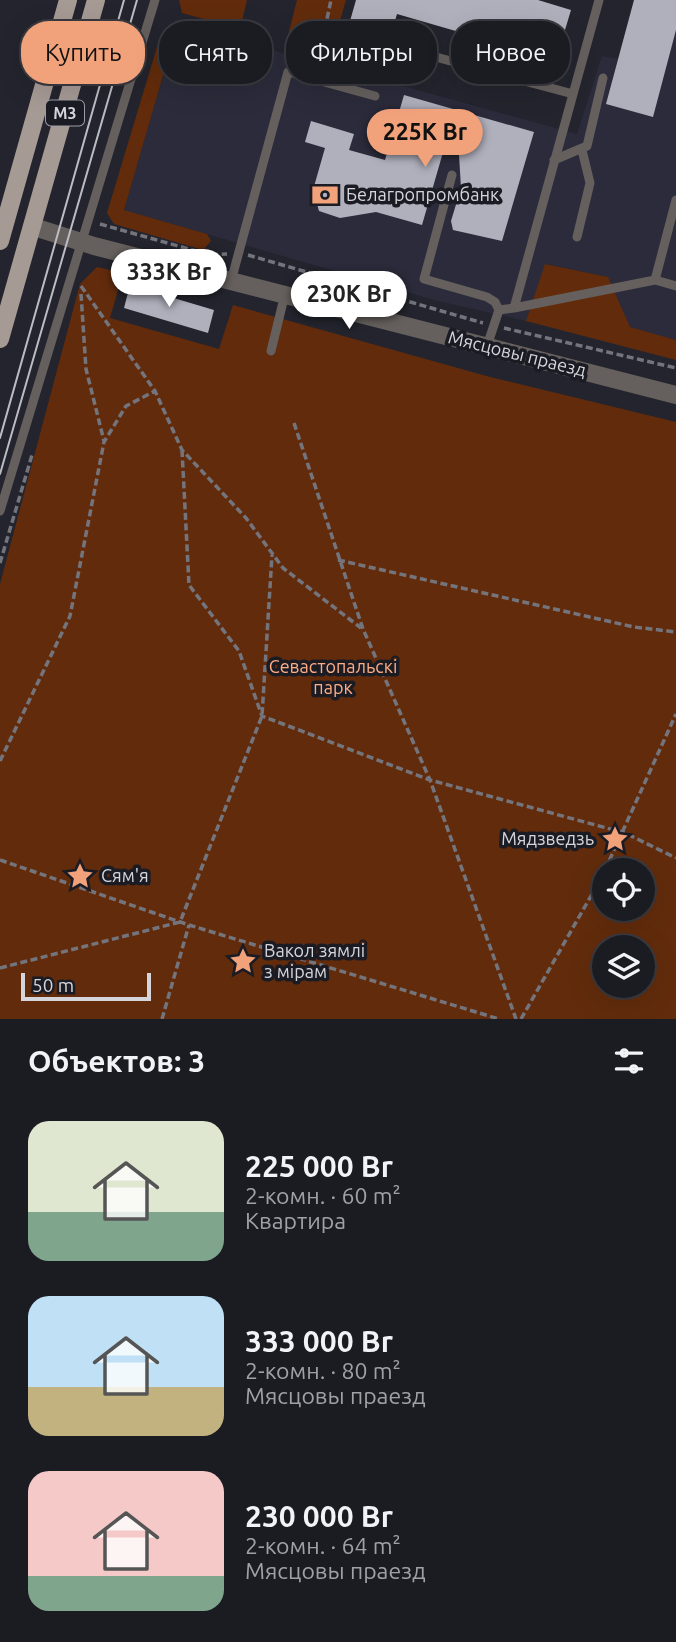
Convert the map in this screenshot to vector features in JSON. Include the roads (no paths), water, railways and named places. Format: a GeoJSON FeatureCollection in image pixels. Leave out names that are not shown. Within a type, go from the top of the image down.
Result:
{"type":"FeatureCollection","features":[{"type":"Feature","properties":{"kind":"main road","name":"М3"},"geometry":{"type":"LineString","coordinates":[[0,241],[3,219],[68,0]]}},
{"type":"Feature","properties":{"kind":"main road","name":"М3"},"geometry":{"type":"LineString","coordinates":[[0,339],[34,227],[96,0]]}},
{"type":"Feature","properties":{"kind":"main road"},"geometry":{"type":"LineString","coordinates":[[3,219],[34,227]]}},
{"type":"Feature","properties":{"kind":"street","name":"Мясцовы праезд"},"geometry":{"type":"LineString","coordinates":[[34,227],[231,281],[676,395]]}},
{"type":"Feature","properties":{"kind":"lane"},"geometry":{"type":"LineString","coordinates":[[0,511],[155,0]]}},
{"type":"Feature","properties":{"kind":"lane"},"geometry":{"type":"LineString","coordinates":[[514,308],[600,0]]}},
{"type":"Feature","properties":{"kind":"lane"},"geometry":{"type":"LineString","coordinates":[[437,57],[573,94]]}},
{"type":"Feature","properties":{"kind":"lane"},"geometry":{"type":"LineString","coordinates":[[231,281],[288,72],[375,96]]}},
{"type":"Feature","properties":{"kind":"lane"},"geometry":{"type":"LineString","coordinates":[[554,160],[582,150],[590,137],[603,78]]}},
{"type":"Feature","properties":{"kind":"lane"},"geometry":{"type":"LineString","coordinates":[[577,237],[590,183],[582,150]]}},
{"type":"Feature","properties":{"kind":"lane"},"geometry":{"type":"LineString","coordinates":[[452,175],[424,279],[487,297],[495,302],[499,310],[487,346]]}},
{"type":"Feature","properties":{"kind":"lane"},"geometry":{"type":"LineString","coordinates":[[655,280],[676,200]]}},
{"type":"Feature","properties":{"kind":"lane"},"geometry":{"type":"LineString","coordinates":[[499,310],[655,280],[676,285]]}},
{"type":"Feature","properties":{"kind":"lane"},"geometry":{"type":"LineString","coordinates":[[271,351],[285,294]]}},
{"type":"Feature","properties":{"kind":"tram line"},"geometry":{"type":"LineString","coordinates":[[0,438],[124,0]]}},
{"type":"Feature","properties":{"kind":"tram line"},"geometry":{"type":"LineString","coordinates":[[0,474],[137,0]]}},
{"type":"Feature","properties":{"kind":"place","name":"Белагропромбанк"},"geometry":{"type":"Point","coordinates":[325,195]}},
{"type":"Feature","properties":{"kind":"place","name":"Мядзведзь"},"geometry":{"type":"Point","coordinates":[615,839]}},
{"type":"Feature","properties":{"kind":"place","name":"Сям'я"},"geometry":{"type":"Point","coordinates":[80,876]}},
{"type":"Feature","properties":{"kind":"place","name":"Вакол зямлі з мірам"},"geometry":{"type":"Point","coordinates":[243,961]}},
{"type":"Feature","properties":{"kind":"park label","name":"Севастопальскі парк"},"geometry":{"type":"Point","coordinates":[333,677]}}]}
